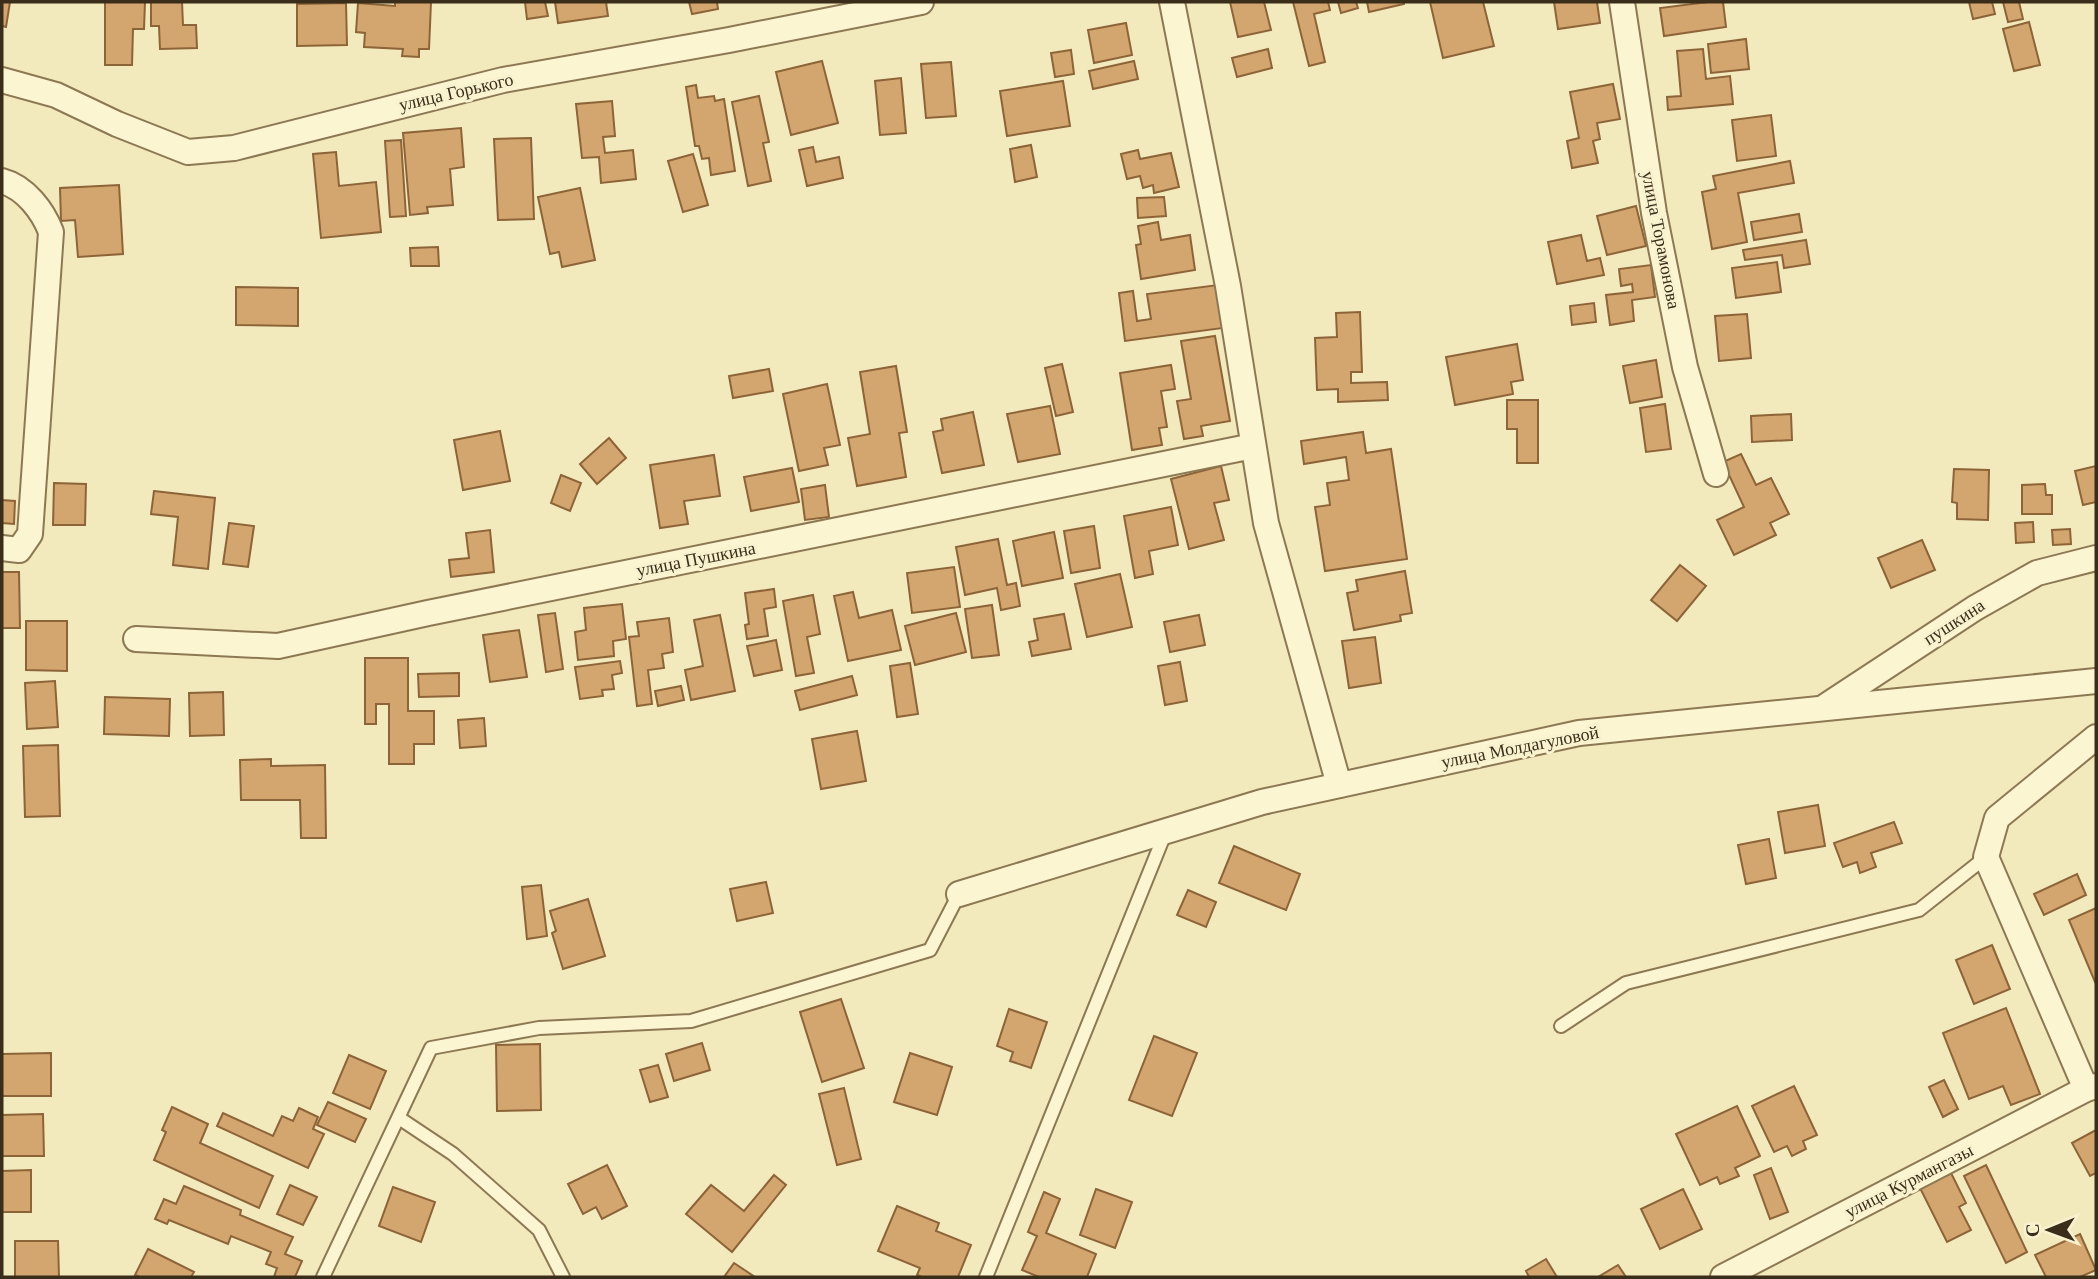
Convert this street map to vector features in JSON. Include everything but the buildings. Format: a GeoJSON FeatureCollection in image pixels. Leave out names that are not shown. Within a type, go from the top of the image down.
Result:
{"type":"FeatureCollection","features":[{"type":"Feature","properties":{"kind":"street","name":"улица Горького"},"geometry":{"type":"LineString","coordinates":[[2,80],[56,95],[117,124],[188,152],[234,148],[503,80],[729,40],[921,2]]}},
{"type":"Feature","properties":{"kind":"street"},"geometry":{"type":"LineString","coordinates":[[1172,2],[1228,286],[1266,523],[1339,785]]}},
{"type":"Feature","properties":{"kind":"street","name":"улица Торамонова"},"geometry":{"type":"LineString","coordinates":[[1622,2],[1654,214],[1685,367],[1716,474]]}},
{"type":"Feature","properties":{"kind":"street"},"geometry":{"type":"LineString","coordinates":[[2,181],[13,184],[44,214],[51,232],[30,534],[19,550],[2,548]]}},
{"type":"Feature","properties":{"kind":"street","name":"улица Пушкина"},"geometry":{"type":"LineString","coordinates":[[136,639],[278,646],[1253,446]]}},
{"type":"Feature","properties":{"kind":"street","name":"пушкина"},"geometry":{"type":"LineString","coordinates":[[1823,708],[1975,608],[2037,573],[2096,558]]}},
{"type":"Feature","properties":{"kind":"street","name":"улица Молдагуловой"},"geometry":{"type":"LineString","coordinates":[[959,894],[1262,802],[1580,733],[2096,681]]}},
{"type":"Feature","properties":{"kind":"street"},"geometry":{"type":"LineString","coordinates":[[2091,1087],[1986,857],[1997,818],[2096,737]]}},
{"type":"Feature","properties":{"kind":"street","name":"улица Курмангазы"},"geometry":{"type":"LineString","coordinates":[[1723,1277],[2091,1087]]}},
{"type":"Feature","properties":{"kind":"lane"},"geometry":{"type":"LineString","coordinates":[[986,1277],[1166,831]]}},
{"type":"Feature","properties":{"kind":"lane"},"geometry":{"type":"LineString","coordinates":[[1561,1026],[1626,983],[1919,910],[1986,857]]}},
{"type":"Feature","properties":{"kind":"lane"},"geometry":{"type":"LineString","coordinates":[[323,1277],[431,1048],[539,1028],[691,1021],[930,950],[959,894]]}},
{"type":"Feature","properties":{"kind":"lane"},"geometry":{"type":"LineString","coordinates":[[398,1118],[453,1154],[539,1230],[564,1277]]}}]}
